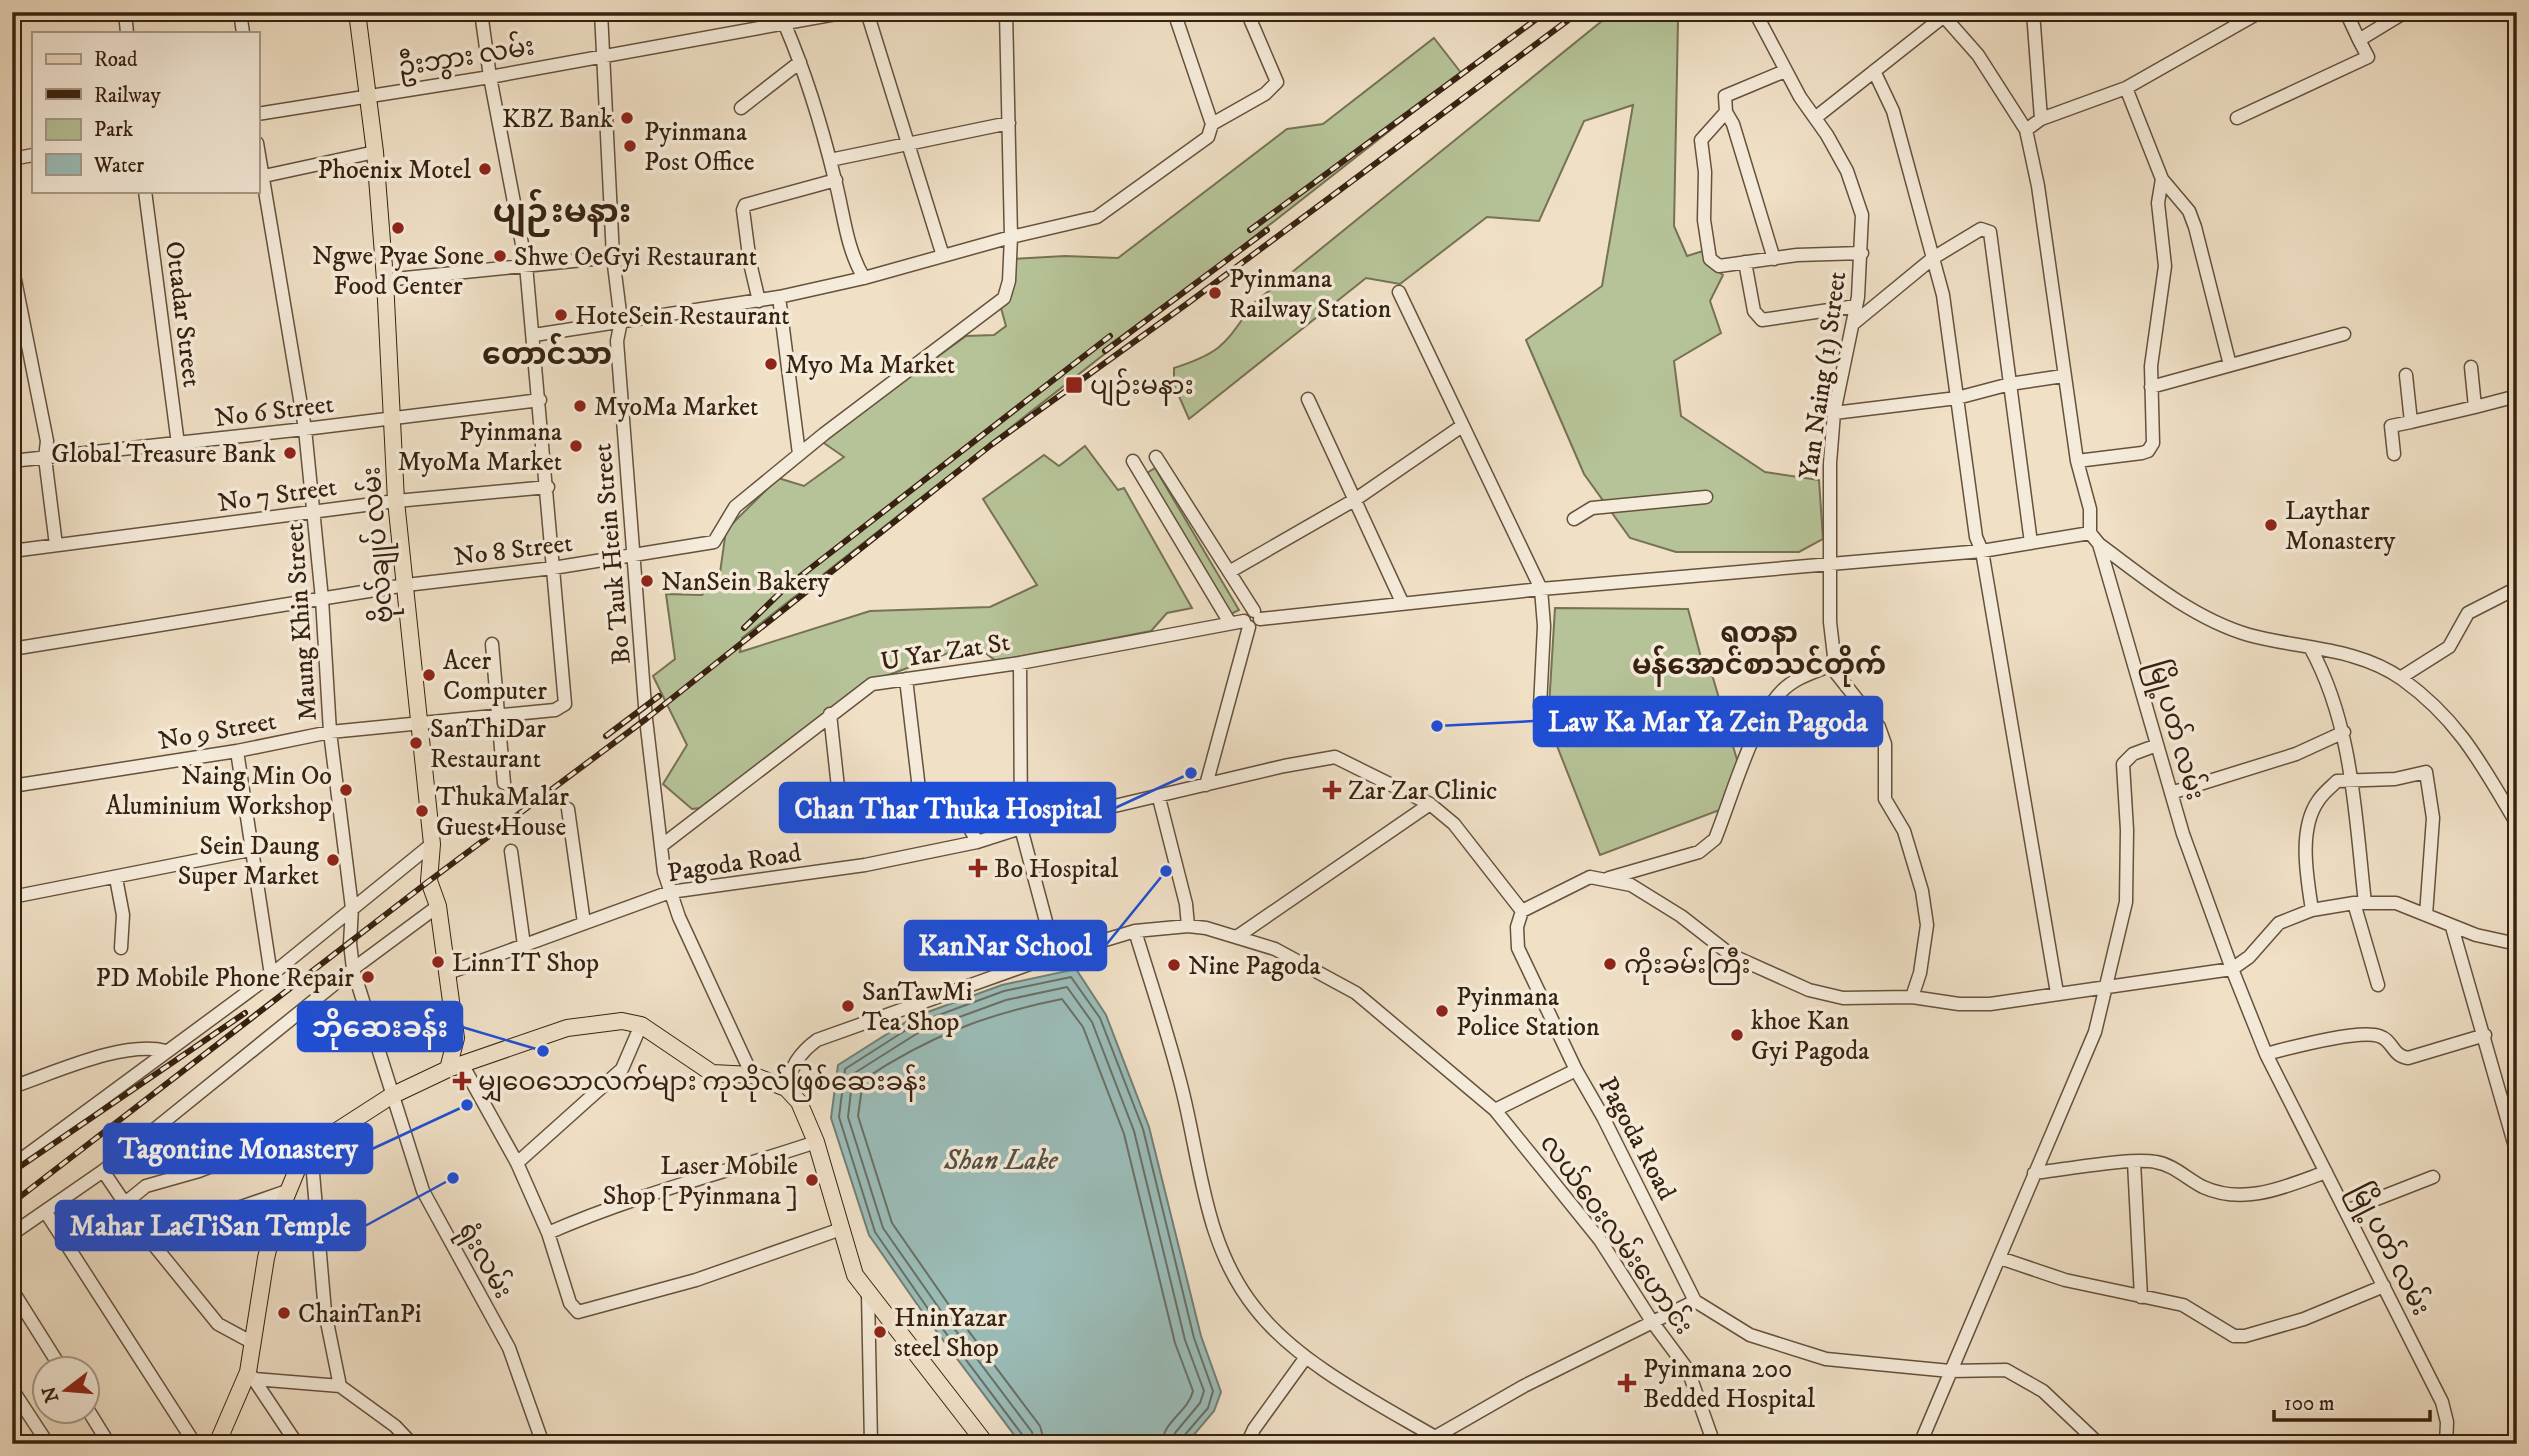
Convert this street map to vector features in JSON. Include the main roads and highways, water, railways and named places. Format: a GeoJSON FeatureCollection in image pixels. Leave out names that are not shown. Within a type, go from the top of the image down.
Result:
{"type":"FeatureCollection","features":[{"type":"Feature","properties":{"kind":"main road","name":"ဗိုလ်ချုပ် လမ်း"},"geometry":{"type":"LineString","coordinates":[[357,12],[375,152],[385,280],[396,501],[432,844],[428,871],[438,906],[448,973],[456,1038],[455,1066]]}},
{"type":"Feature","properties":{"kind":"main road"},"geometry":{"type":"LineString","coordinates":[[217,1444],[251,1375],[266,1258],[287,1191],[299,1165],[313,1148],[391,1096],[455,1066],[567,1028],[622,1021],[641,1025],[712,1073],[752,1075],[786,1088],[799,1102],[816,1142],[855,1275],[986,1444]]}},
{"type":"Feature","properties":{"kind":"water","name":"Shan Lake"},"geometry":{"type":"Polygon","coordinates":[[[1076,969],[1106,1015],[1149,1127],[1201,1336],[1221,1392],[1214,1411],[1186,1444],[1021,1444],[928,1320],[869,1235],[831,1118],[838,1065],[914,1017],[1002,985],[1076,969]]]}},
{"type":"Feature","properties":{"kind":"railway"},"geometry":{"type":"LineString","coordinates":[[1250,230],[1546,12]]}},
{"type":"Feature","properties":{"kind":"railway"},"geometry":{"type":"LineString","coordinates":[[12,1203],[429,881],[646,719],[991,445],[1188,303],[1579,12]]}},
{"type":"Feature","properties":{"kind":"railway"},"geometry":{"type":"LineString","coordinates":[[1105,351],[1267,230]]}},
{"type":"Feature","properties":{"kind":"railway"},"geometry":{"type":"LineString","coordinates":[[744,628],[785,588],[1110,336]]}},
{"type":"Feature","properties":{"kind":"railway"},"geometry":{"type":"LineString","coordinates":[[606,736],[659,696]]}},
{"type":"Feature","properties":{"kind":"railway"},"geometry":{"type":"LineString","coordinates":[[12,1172],[245,1013]]}},
{"type":"Feature","properties":{"kind":"place","name":"KBZ Bank"},"geometry":{"type":"Point","coordinates":[627,118]}},
{"type":"Feature","properties":{"kind":"place","name":"Pyinmana Post Office"},"geometry":{"type":"Point","coordinates":[630,146]}},
{"type":"Feature","properties":{"kind":"place","name":"Phoenix Motel"},"geometry":{"type":"Point","coordinates":[485,169]}},
{"type":"Feature","properties":{"kind":"place","name":"Ngwe Pyae Sone Food Center"},"geometry":{"type":"Point","coordinates":[398,228]}},
{"type":"Feature","properties":{"kind":"place","name":"Shwe OeGyi Restaurant"},"geometry":{"type":"Point","coordinates":[500,256]}},
{"type":"Feature","properties":{"kind":"place","name":"Pyinmana Railway Station"},"geometry":{"type":"Point","coordinates":[1215,293]}},
{"type":"Feature","properties":{"kind":"place","name":"HoteSein Restaurant"},"geometry":{"type":"Point","coordinates":[561,315]}},
{"type":"Feature","properties":{"kind":"place","name":"Myo Ma Market"},"geometry":{"type":"Point","coordinates":[771,364]}},
{"type":"Feature","properties":{"kind":"place","name":"ပျဉ်းမနား"},"geometry":{"type":"Point","coordinates":[1074,385]}},
{"type":"Feature","properties":{"kind":"place","name":"MyoMa Market"},"geometry":{"type":"Point","coordinates":[580,406]}},
{"type":"Feature","properties":{"kind":"place","name":"Pyinmana MyoMa Market"},"geometry":{"type":"Point","coordinates":[576,446]}},
{"type":"Feature","properties":{"kind":"place","name":"Global Treasure Bank"},"geometry":{"type":"Point","coordinates":[290,453]}},
{"type":"Feature","properties":{"kind":"place","name":"Laythar Monastery"},"geometry":{"type":"Point","coordinates":[2271,525]}},
{"type":"Feature","properties":{"kind":"place","name":"NanSein Bakery"},"geometry":{"type":"Point","coordinates":[647,581]}},
{"type":"Feature","properties":{"kind":"place","name":"Acer Computer"},"geometry":{"type":"Point","coordinates":[429,675]}},
{"type":"Feature","properties":{"kind":"place","name":"Law Ka Mar Ya Zein Pagoda"},"geometry":{"type":"Point","coordinates":[1437,726]}},
{"type":"Feature","properties":{"kind":"place","name":"SanThiDar Restaurant"},"geometry":{"type":"Point","coordinates":[416,743]}},
{"type":"Feature","properties":{"kind":"place","name":"Chan Thar Thuka Hospital"},"geometry":{"type":"Point","coordinates":[1191,773]}},
{"type":"Feature","properties":{"kind":"place","name":"Naing Min Oo Aluminium Workshop"},"geometry":{"type":"Point","coordinates":[346,790]}},
{"type":"Feature","properties":{"kind":"place","name":"Zar Zar Clinic"},"geometry":{"type":"Point","coordinates":[1332,790]}},
{"type":"Feature","properties":{"kind":"place","name":"ThukaMalar Guest House"},"geometry":{"type":"Point","coordinates":[422,811]}},
{"type":"Feature","properties":{"kind":"place","name":"Sein Daung Super Market"},"geometry":{"type":"Point","coordinates":[333,860]}},
{"type":"Feature","properties":{"kind":"place","name":"Bo Hospital"},"geometry":{"type":"Point","coordinates":[978,868]}},
{"type":"Feature","properties":{"kind":"place","name":"KanNar School"},"geometry":{"type":"Point","coordinates":[1166,871]}},
{"type":"Feature","properties":{"kind":"place","name":"Linn IT Shop"},"geometry":{"type":"Point","coordinates":[438,962]}},
{"type":"Feature","properties":{"kind":"place","name":"ကိုးခမ်းကြီး"},"geometry":{"type":"Point","coordinates":[1610,964]}},
{"type":"Feature","properties":{"kind":"place","name":"Nine Pagoda"},"geometry":{"type":"Point","coordinates":[1174,965]}},
{"type":"Feature","properties":{"kind":"place","name":"PD Mobile Phone Repair"},"geometry":{"type":"Point","coordinates":[368,977]}},
{"type":"Feature","properties":{"kind":"place","name":"SanTawMi Tea Shop"},"geometry":{"type":"Point","coordinates":[848,1006]}},
{"type":"Feature","properties":{"kind":"place","name":"Pyinmana Police Station"},"geometry":{"type":"Point","coordinates":[1442,1011]}},
{"type":"Feature","properties":{"kind":"place","name":"khoe Kan Gyi Pagoda"},"geometry":{"type":"Point","coordinates":[1737,1035]}},
{"type":"Feature","properties":{"kind":"place","name":"ဘိုဆေးခန်း"},"geometry":{"type":"Point","coordinates":[543,1051]}},
{"type":"Feature","properties":{"kind":"place","name":"မျှဝေသောလက်များ ကုသိုလ်ဖြစ်ဆေးခန်း"},"geometry":{"type":"Point","coordinates":[462,1081]}},
{"type":"Feature","properties":{"kind":"place","name":"Tagontine Monastery"},"geometry":{"type":"Point","coordinates":[467,1105]}},
{"type":"Feature","properties":{"kind":"place","name":"Mahar LaeTiSan Temple"},"geometry":{"type":"Point","coordinates":[453,1178]}},
{"type":"Feature","properties":{"kind":"place","name":"Laser Mobile Shop [ Pyinmana ]"},"geometry":{"type":"Point","coordinates":[812,1180]}},
{"type":"Feature","properties":{"kind":"place","name":"ChainTanPi"},"geometry":{"type":"Point","coordinates":[284,1313]}},
{"type":"Feature","properties":{"kind":"place","name":"HninYazar steel Shop"},"geometry":{"type":"Point","coordinates":[880,1332]}},
{"type":"Feature","properties":{"kind":"place","name":"Pyinmana 200 Bedded Hospital"},"geometry":{"type":"Point","coordinates":[1627,1383]}},
{"type":"Feature","properties":{"kind":"district","name":"ပျဉ်းမနား"},"geometry":{"type":"Point","coordinates":[562,210]}},
{"type":"Feature","properties":{"kind":"district","name":"တောင်သာ"},"geometry":{"type":"Point","coordinates":[547,354]}},
{"type":"Feature","properties":{"kind":"district","name":"ရတနာ မန်အောင်စာသင်တိုက်"},"geometry":{"type":"Point","coordinates":[1759,648]}}]}
